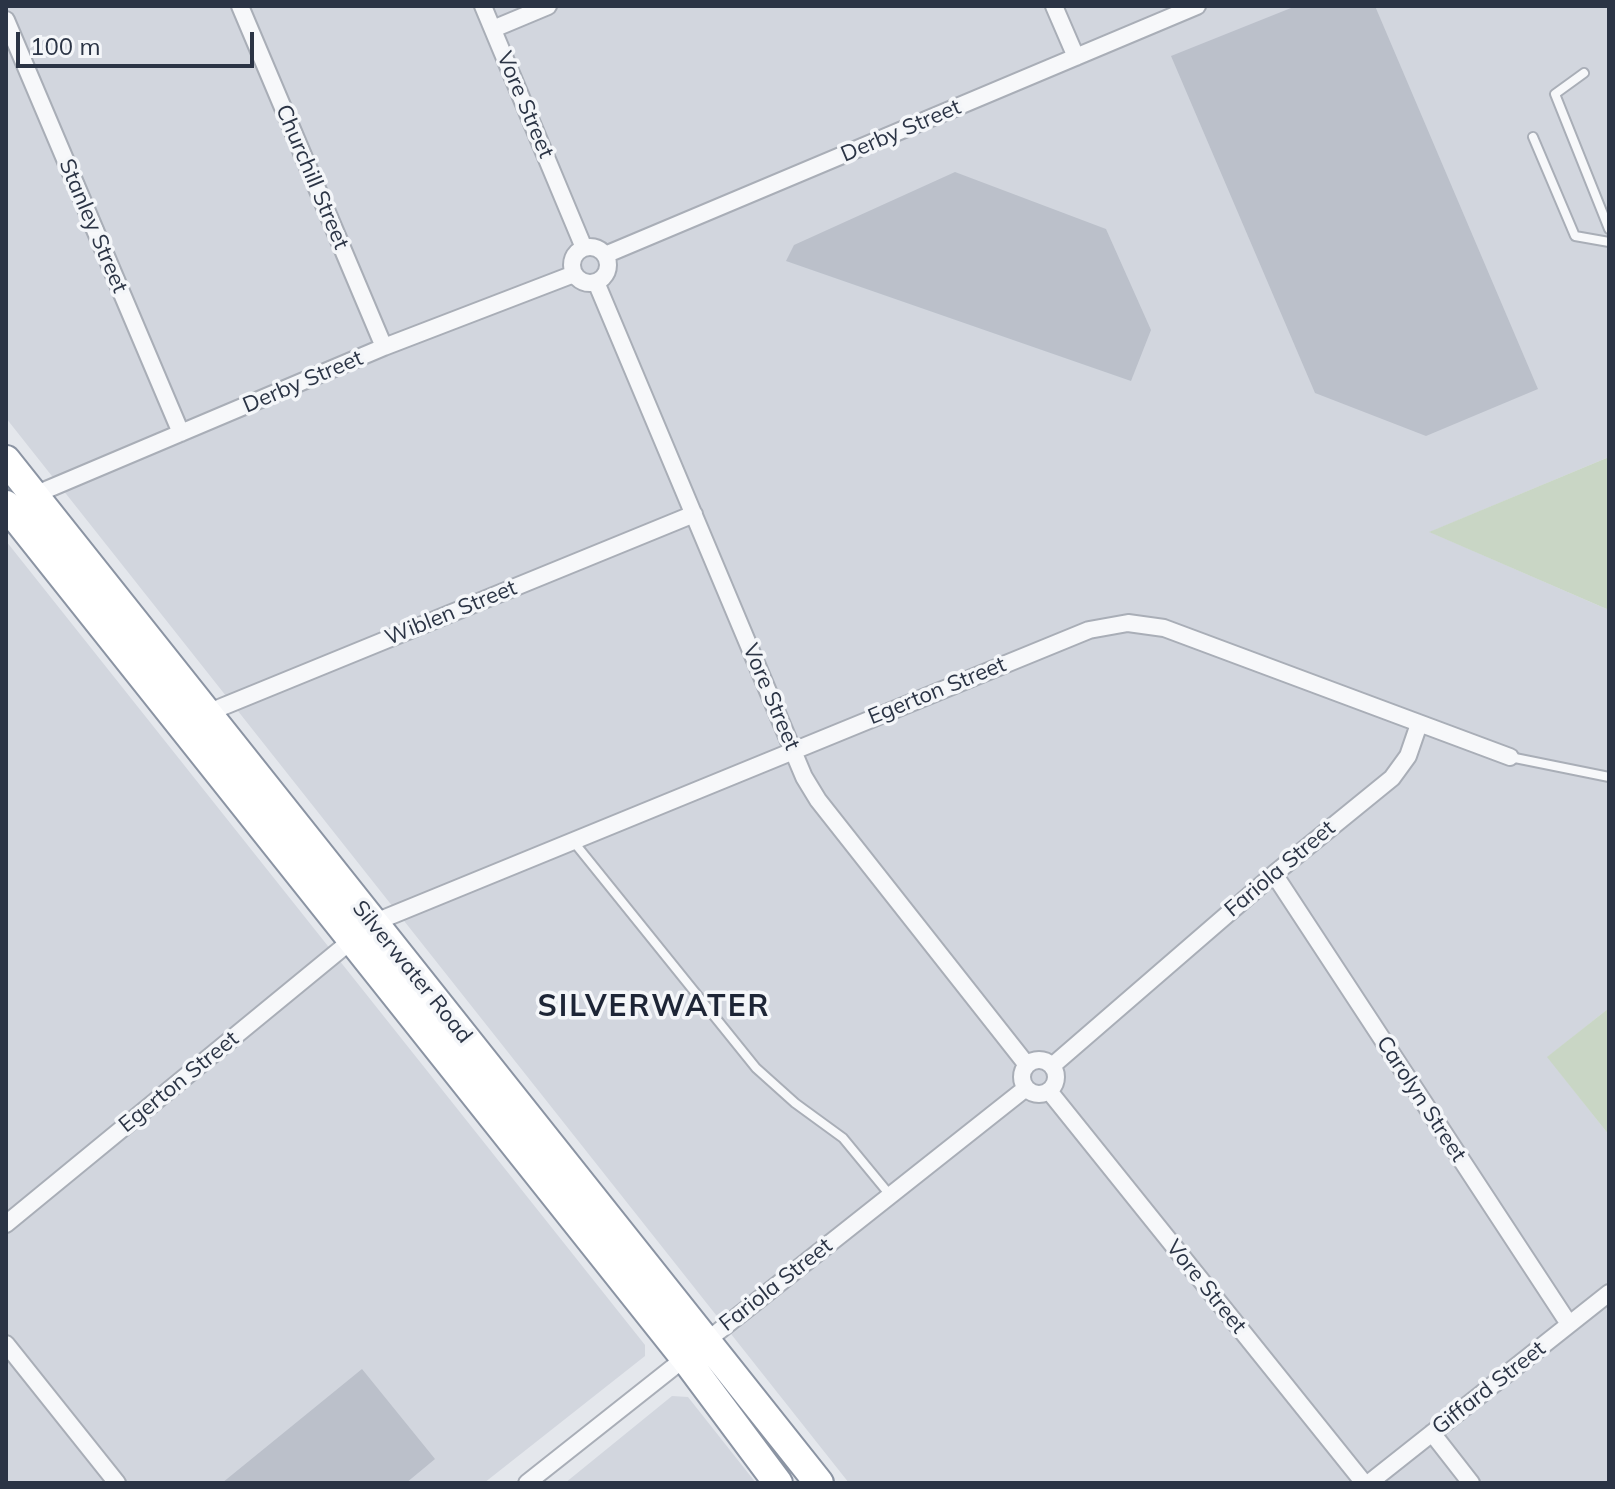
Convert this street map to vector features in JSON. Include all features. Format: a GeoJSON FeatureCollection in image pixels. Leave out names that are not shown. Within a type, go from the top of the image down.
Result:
{"type":"FeatureCollection","features":[{"type":"Feature","properties":{"kind":"highway","name":"Silverwater Road"},"geometry":{"type":"LineString","coordinates":[[6,460],[207,713],[363,932]]}},
{"type":"Feature","properties":{"kind":"highway","name":"Silverwater Road"},"geometry":{"type":"LineString","coordinates":[[10,520],[363,932],[695,1348],[819,1483]]}},
{"type":"Feature","properties":{"kind":"highway","name":"Silverwater Road"},"geometry":{"type":"LineString","coordinates":[[695,1348],[778,1483]]}},
{"type":"Feature","properties":{"kind":"street","name":"Churchill Street"},"geometry":{"type":"LineString","coordinates":[[240,6],[384,347]]}},
{"type":"Feature","properties":{"kind":"street","name":"Vore Street"},"geometry":{"type":"LineString","coordinates":[[483,6],[584,248]]}},
{"type":"Feature","properties":{"kind":"street"},"geometry":{"type":"LineString","coordinates":[[493,29],[548,6]]}},
{"type":"Feature","properties":{"kind":"street"},"geometry":{"type":"LineString","coordinates":[[1054,6],[1076,57]]}},
{"type":"Feature","properties":{"kind":"street","name":"Derby Street"},"geometry":{"type":"LineString","coordinates":[[605,255],[1197,6]]}},
{"type":"Feature","properties":{"kind":"street","name":"Stanley Street"},"geometry":{"type":"LineString","coordinates":[[6,20],[181,433]]}},
{"type":"Feature","properties":{"kind":"street"},"geometry":{"type":"LineString","coordinates":[[584,248],[596,248],[605,255],[607,270],[596,282],[586,283],[574,274],[573,258],[584,248]]}},
{"type":"Feature","properties":{"kind":"street","name":"Derby Street"},"geometry":{"type":"LineString","coordinates":[[34,495],[384,347],[574,274]]}},
{"type":"Feature","properties":{"kind":"street","name":"Vore Street"},"geometry":{"type":"LineString","coordinates":[[596,282],[793,750],[818,800],[1027,1065]]}},
{"type":"Feature","properties":{"kind":"street","name":"Wiblen Street"},"geometry":{"type":"LineString","coordinates":[[207,713],[694,514]]}},
{"type":"Feature","properties":{"kind":"street","name":"Egerton Street"},"geometry":{"type":"LineString","coordinates":[[6,1224],[363,932],[573,841],[1089,630],[1128,623],[1164,628],[1510,757]]}},
{"type":"Feature","properties":{"kind":"street","name":"Fariola Street"},"geometry":{"type":"LineString","coordinates":[[1052,1066],[1401,768],[1419,724]]}},
{"type":"Feature","properties":{"kind":"street","name":"Carolyn Street"},"geometry":{"type":"LineString","coordinates":[[1274,874],[1569,1324]]}},
{"type":"Feature","properties":{"kind":"street"},"geometry":{"type":"LineString","coordinates":[[1037,1060],[1052,1066],[1055,1082],[1049,1091],[1040,1095],[1026,1088],[1022,1079],[1027,1065],[1037,1060]]}},
{"type":"Feature","properties":{"kind":"street","name":"Fariola Street"},"geometry":{"type":"LineString","coordinates":[[527,1483],[1026,1088]]}},
{"type":"Feature","properties":{"kind":"street","name":"Vore Street"},"geometry":{"type":"LineString","coordinates":[[1049,1091],[1366,1483]]}},
{"type":"Feature","properties":{"kind":"street","name":"Giffard Street"},"geometry":{"type":"LineString","coordinates":[[1366,1483],[1609,1293]]}},
{"type":"Feature","properties":{"kind":"street"},"geometry":{"type":"LineString","coordinates":[[6,1344],[117,1483]]}},
{"type":"Feature","properties":{"kind":"street"},"geometry":{"type":"LineString","coordinates":[[1432,1433],[1471,1483]]}},
{"type":"Feature","properties":{"kind":"lane"},"geometry":{"type":"LineString","coordinates":[[1584,73],[1555,94],[1609,229]]}},
{"type":"Feature","properties":{"kind":"lane"},"geometry":{"type":"LineString","coordinates":[[1533,137],[1575,236],[1609,242]]}},
{"type":"Feature","properties":{"kind":"lane"},"geometry":{"type":"LineString","coordinates":[[1510,757],[1609,777]]}},
{"type":"Feature","properties":{"kind":"lane"},"geometry":{"type":"LineString","coordinates":[[573,841],[756,1068],[795,1103],[843,1138],[890,1195]]}},
{"type":"Feature","properties":{"kind":"shaded area"},"geometry":{"type":"Polygon","coordinates":[[[6,6],[1609,6],[1609,457],[1430,532],[1609,610],[1609,1008],[1548,1057],[1609,1135],[1609,1483],[849,1483],[6,418],[6,6]]]}},
{"type":"Feature","properties":{"kind":"shaded area"},"geometry":{"type":"Polygon","coordinates":[[[6,541],[645,1345],[645,1356],[484,1483],[6,1483],[6,541]]]}},
{"type":"Feature","properties":{"kind":"shaded area"},"geometry":{"type":"Polygon","coordinates":[[[672,1396],[688,1397],[756,1483],[565,1483],[672,1396]]]}},
{"type":"Feature","properties":{"kind":"green space"},"geometry":{"type":"Polygon","coordinates":[[[1609,457],[1609,610],[1429,532],[1609,457]]]}},
{"type":"Feature","properties":{"kind":"green space"},"geometry":{"type":"Polygon","coordinates":[[[1609,1008],[1609,1135],[1547,1057],[1609,1008]]]}},
{"type":"Feature","properties":{"kind":"building"},"geometry":{"type":"Polygon","coordinates":[[[1296,6],[1375,6],[1538,389],[1426,436],[1315,393],[1171,56],[1296,6]]]}},
{"type":"Feature","properties":{"kind":"building"},"geometry":{"type":"Polygon","coordinates":[[[955,172],[1106,229],[1151,330],[1131,381],[786,261],[794,245],[955,172]]]}},
{"type":"Feature","properties":{"kind":"building"},"geometry":{"type":"Polygon","coordinates":[[[362,1369],[435,1459],[406,1483],[222,1483],[362,1369]]]}},
{"type":"Feature","properties":{"kind":"district","name":"SILVERWATER"},"geometry":{"type":"Point","coordinates":[654,1007]}}]}
